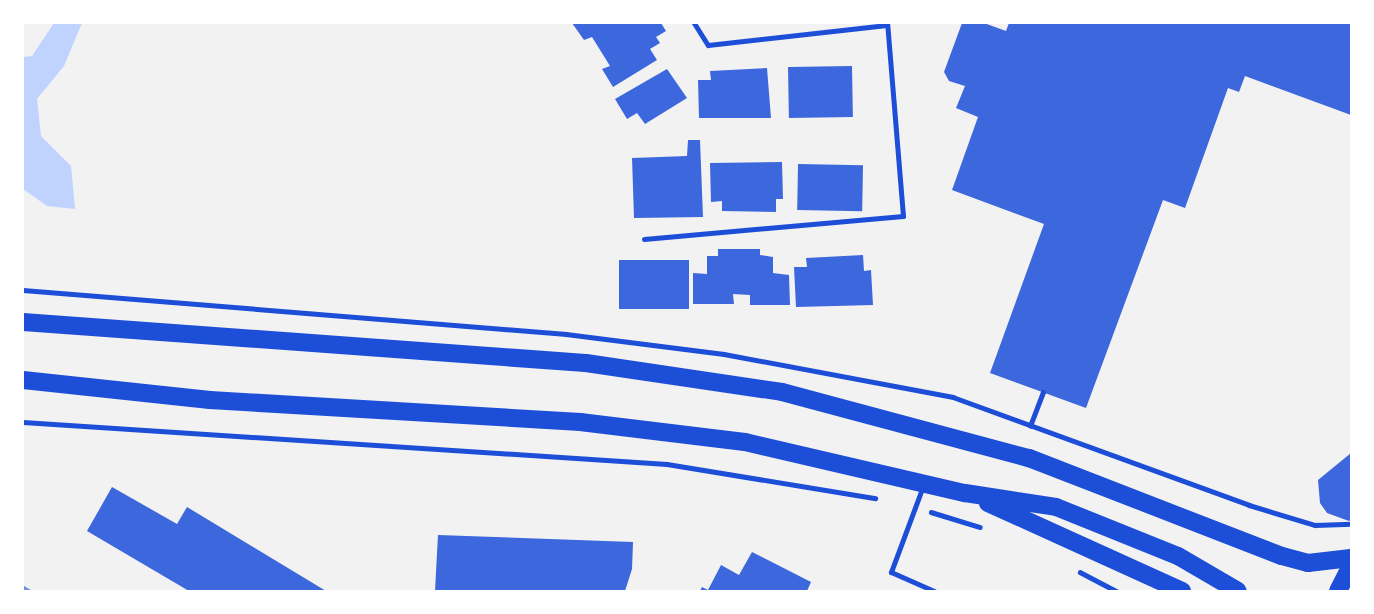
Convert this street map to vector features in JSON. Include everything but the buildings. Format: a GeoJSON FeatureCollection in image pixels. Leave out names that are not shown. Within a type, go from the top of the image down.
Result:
{"type":"FeatureCollection","features":[{"type":"Feature","properties":{"kind":"main road"},"geometry":{"type":"LineString","coordinates":[[23,322],[586,363],[782,392],[1029,458],[1282,556],[1308,563],[1351,558]]}},
{"type":"Feature","properties":{"kind":"main road"},"geometry":{"type":"LineString","coordinates":[[23,380],[237,402],[579,422],[745,442],[965,493],[1056,507],[1178,556],[1238,591]]}},
{"type":"Feature","properties":{"kind":"main road"},"geometry":{"type":"LineString","coordinates":[[965,493],[1182,591]]}},
{"type":"Feature","properties":{"kind":"main road"},"geometry":{"type":"LineString","coordinates":[[1338,591],[1351,566]]}},
{"type":"Feature","properties":{"kind":"lane"},"geometry":{"type":"LineString","coordinates":[[644,239],[903,216],[887,24],[708,45],[694,23]]}},
{"type":"Feature","properties":{"kind":"lane"},"geometry":{"type":"LineString","coordinates":[[924,483],[891,572],[934,591]]}},
{"type":"Feature","properties":{"kind":"path"},"geometry":{"type":"LineString","coordinates":[[1030,426],[1042,392]]}},
{"type":"Feature","properties":{"kind":"path"},"geometry":{"type":"LineString","coordinates":[[23,422],[667,464],[914,507],[992,532]]}},
{"type":"Feature","properties":{"kind":"path"},"geometry":{"type":"LineString","coordinates":[[1073,568],[1116,591]]}},
{"type":"Feature","properties":{"kind":"water"},"geometry":{"type":"Polygon","coordinates":[[[54,23],[82,23],[64,66],[37,99],[41,136],[71,166],[75,209],[47,206],[23,189],[23,57],[32,56],[54,23]]]}},
{"type":"Feature","properties":{"kind":"railway"},"geometry":{"type":"LineString","coordinates":[[23,588],[28,591]]}}]}
